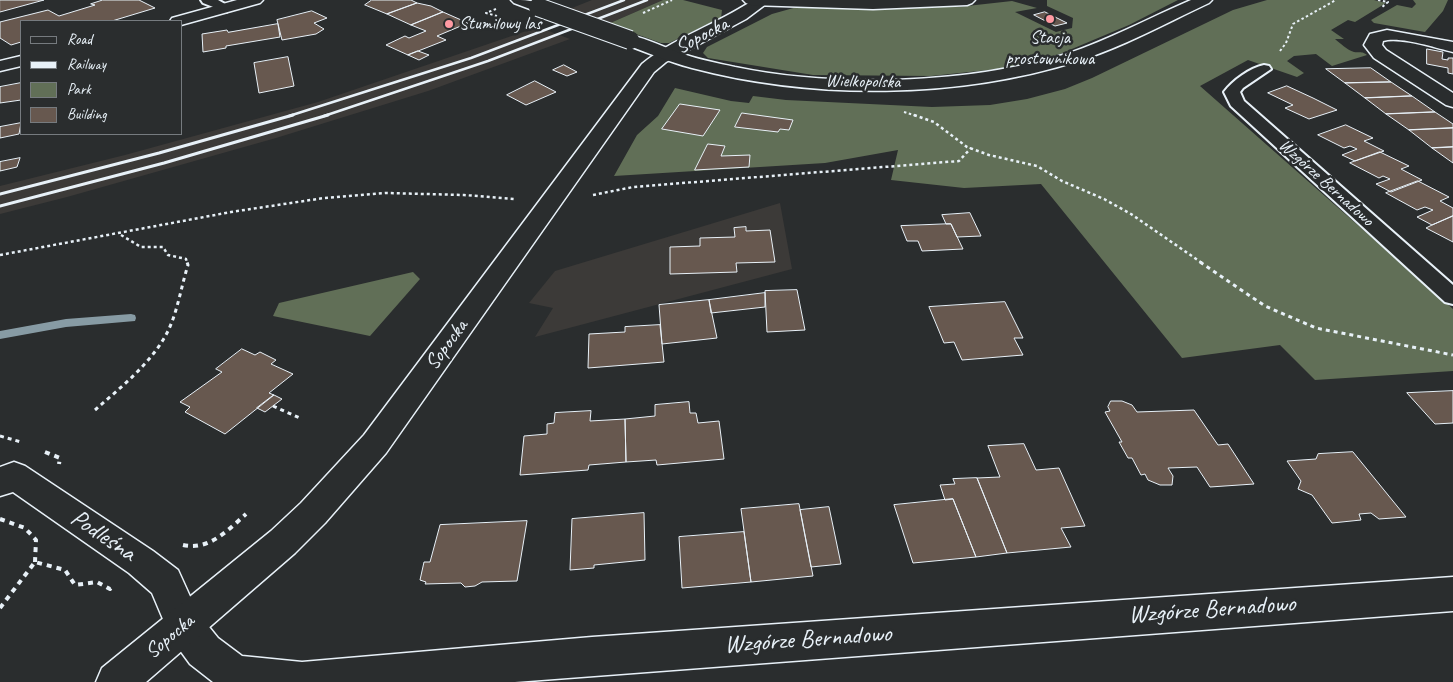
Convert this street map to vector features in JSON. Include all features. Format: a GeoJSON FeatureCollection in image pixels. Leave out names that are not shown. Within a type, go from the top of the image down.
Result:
{"type":"FeatureCollection","features":[{"type":"Feature","properties":{"kind":"main road"},"geometry":{"type":"LineString","coordinates":[[184,4],[226,8],[255,0]]}},
{"type":"Feature","properties":{"kind":"main road","name":"Wielkopolska"},"geometry":{"type":"LineString","coordinates":[[519,0],[697,64],[810,81],[891,84],[957,80],[1015,73],[1055,63],[1098,49],[1201,1]]}},
{"type":"Feature","properties":{"kind":"main road"},"geometry":{"type":"LineString","coordinates":[[751,0],[873,4],[967,0]]}},
{"type":"Feature","properties":{"kind":"main road","name":"Sopocka"},"geometry":{"type":"LineString","coordinates":[[116,682],[282,542],[341,484],[375,444],[644,73],[666,54],[740,16],[762,1]]}},
{"type":"Feature","properties":{"kind":"main road"},"geometry":{"type":"LineString","coordinates":[[180,20],[207,7]]}},
{"type":"Feature","properties":{"kind":"main road"},"geometry":{"type":"LineString","coordinates":[[1453,47],[1387,35],[1376,38],[1373,45],[1380,54],[1453,101]]}},
{"type":"Feature","properties":{"kind":"main road"},"geometry":{"type":"LineString","coordinates":[[0,66],[20,61]]}},
{"type":"Feature","properties":{"kind":"main road","name":"Podleśna"},"geometry":{"type":"LineString","coordinates":[[0,483],[14,475],[141,562],[165,582],[184,625]]}},
{"type":"Feature","properties":{"kind":"main road","name":"Wzgórze Bernadowo"},"geometry":{"type":"LineString","coordinates":[[184,625],[204,651],[234,675],[302,682],[592,656],[1453,594]]}},
{"type":"Feature","properties":{"kind":"lane","name":"Wzgórze Bernadowo"},"geometry":{"type":"LineString","coordinates":[[1264,69],[1238,85],[1232,92],[1237,103],[1453,297]]}},
{"type":"Feature","properties":{"kind":"path"},"geometry":{"type":"LineString","coordinates":[[1264,69],[1286,42],[1293,24],[1336,0]]}},
{"type":"Feature","properties":{"kind":"path"},"geometry":{"type":"LineString","coordinates":[[490,14],[486,13],[491,11]]}},
{"type":"Feature","properties":{"kind":"path"},"geometry":{"type":"LineString","coordinates":[[899,111],[934,122],[971,148],[988,155],[1037,166],[1062,180],[1104,199],[1131,214],[1266,306],[1316,328],[1453,354]]}},
{"type":"Feature","properties":{"kind":"path"},"geometry":{"type":"LineString","coordinates":[[585,197],[633,187],[959,161],[971,148]]}},
{"type":"Feature","properties":{"kind":"path"},"geometry":{"type":"LineString","coordinates":[[0,255],[305,200],[372,193],[473,194],[550,203]]}},
{"type":"Feature","properties":{"kind":"path"},"geometry":{"type":"LineString","coordinates":[[94,410],[128,380],[162,340],[170,323],[188,264],[186,259],[168,255],[163,247],[137,246],[130,238],[120,234]]}},
{"type":"Feature","properties":{"kind":"path"},"geometry":{"type":"LineString","coordinates":[[273,406],[302,419]]}},
{"type":"Feature","properties":{"kind":"path"},"geometry":{"type":"LineString","coordinates":[[35,562],[65,570],[75,585],[97,582],[110,589],[168,538],[188,548],[208,543],[246,514]]}},
{"type":"Feature","properties":{"kind":"path"},"geometry":{"type":"LineString","coordinates":[[0,519],[25,528],[36,540],[35,562],[0,608]]}},
{"type":"Feature","properties":{"kind":"shaded area"},"geometry":{"type":"Polygon","coordinates":[[[592,0],[663,0],[608,24],[567,10],[592,0]]]}},
{"type":"Feature","properties":{"kind":"shaded area"},"geometry":{"type":"Polygon","coordinates":[[[538,27],[570,39],[428,91],[276,138],[0,214],[0,186],[125,155],[318,102],[538,27]]]}},
{"type":"Feature","properties":{"kind":"shaded area"},"geometry":{"type":"Polygon","coordinates":[[[780,203],[792,269],[535,337],[553,308],[529,303],[555,271],[780,203]]]}},
{"type":"Feature","properties":{"kind":"green space"},"geometry":{"type":"Polygon","coordinates":[[[663,0],[683,0],[722,10],[721,18],[669,43],[661,43],[608,24],[663,0]]]}},
{"type":"Feature","properties":{"kind":"green space"},"geometry":{"type":"Polygon","coordinates":[[[1047,0],[1178,0],[1129,25],[1048,59],[998,69],[931,76],[813,75],[708,58],[703,53],[707,47],[772,14],[797,7],[958,7],[1012,1],[1037,8],[1015,12],[1056,32],[1072,28],[1073,18],[1047,6],[1047,0]]]}},
{"type":"Feature","properties":{"kind":"green space"},"geometry":{"type":"Polygon","coordinates":[[[1267,0],[1374,0],[1386,3],[1355,22],[1348,20],[1331,30],[1344,39],[1335,39],[1346,48],[1367,55],[1332,66],[1316,54],[1294,56],[1287,61],[1304,73],[1297,77],[1248,60],[1200,86],[1453,309],[1453,371],[1315,380],[1280,345],[1182,358],[1041,184],[964,188],[891,180],[898,150],[825,163],[614,176],[637,135],[658,116],[675,88],[731,101],[749,103],[753,96],[786,100],[932,107],[990,105],[1027,99],[1065,89],[1092,78],[1233,10],[1267,0]]]}},
{"type":"Feature","properties":{"kind":"green space"},"geometry":{"type":"Polygon","coordinates":[[[1413,0],[1448,0],[1443,11],[1425,32],[1374,23],[1371,20],[1397,5],[1412,8],[1416,4],[1413,0]]]}},
{"type":"Feature","properties":{"kind":"green space"},"geometry":{"type":"Polygon","coordinates":[[[413,272],[420,279],[370,336],[273,316],[279,303],[413,272]]]}},
{"type":"Feature","properties":{"kind":"building"},"geometry":{"type":"Polygon","coordinates":[[[0,0],[44,0],[0,12],[0,0]]]}},
{"type":"Feature","properties":{"kind":"building"},"geometry":{"type":"Polygon","coordinates":[[[103,0],[139,0],[155,8],[115,20],[20,20],[20,42],[11,45],[0,38],[0,22],[48,10],[59,16],[95,5],[91,4],[103,0]]]}},
{"type":"Feature","properties":{"kind":"building"},"geometry":{"type":"Polygon","coordinates":[[[372,0],[411,0],[417,3],[387,14],[365,5],[372,0]]]}},
{"type":"Feature","properties":{"kind":"building"},"geometry":{"type":"Polygon","coordinates":[[[417,3],[431,6],[443,12],[411,25],[387,14],[417,3]]]}},
{"type":"Feature","properties":{"kind":"building"},"geometry":{"type":"Polygon","coordinates":[[[312,11],[327,18],[314,23],[324,29],[316,34],[282,40],[277,20],[312,11]]]}},
{"type":"Feature","properties":{"kind":"building"},"geometry":{"type":"Polygon","coordinates":[[[443,12],[468,23],[437,36],[446,40],[408,55],[386,45],[405,36],[409,38],[426,31],[411,25],[443,12]]]}},
{"type":"Feature","properties":{"kind":"building","name":"Stacja prostownikowa"},"geometry":{"type":"Polygon","coordinates":[[[1045,12],[1067,23],[1055,26],[1034,15],[1045,12]]]}},
{"type":"Feature","properties":{"kind":"building"},"geometry":{"type":"Polygon","coordinates":[[[278,24],[280,37],[203,52],[202,34],[278,24]]]}},
{"type":"Feature","properties":{"kind":"building"},"geometry":{"type":"Polygon","coordinates":[[[1427,49],[1443,52],[1442,59],[1448,60],[1448,58],[1453,58],[1453,74],[1448,73],[1448,68],[1427,64],[1427,49]]]}},
{"type":"Feature","properties":{"kind":"building"},"geometry":{"type":"Polygon","coordinates":[[[418,51],[429,55],[419,60],[408,55],[418,51]]]}},
{"type":"Feature","properties":{"kind":"building"},"geometry":{"type":"Polygon","coordinates":[[[288,57],[294,86],[259,93],[254,63],[288,57]]]}},
{"type":"Feature","properties":{"kind":"building"},"geometry":{"type":"Polygon","coordinates":[[[564,65],[577,72],[567,76],[553,70],[564,65]]]}},
{"type":"Feature","properties":{"kind":"building"},"geometry":{"type":"Polygon","coordinates":[[[1371,68],[1391,82],[1345,83],[1326,69],[1371,68]]]}},
{"type":"Feature","properties":{"kind":"building"},"geometry":{"type":"Polygon","coordinates":[[[535,81],[556,92],[526,105],[507,95],[535,81]]]}},
{"type":"Feature","properties":{"kind":"building"},"geometry":{"type":"Polygon","coordinates":[[[1391,82],[1412,96],[1365,98],[1345,83],[1391,82]]]}},
{"type":"Feature","properties":{"kind":"building"},"geometry":{"type":"Polygon","coordinates":[[[20,83],[20,100],[0,103],[0,87],[20,83]]]}},
{"type":"Feature","properties":{"kind":"building"},"geometry":{"type":"Polygon","coordinates":[[[1287,86],[1337,110],[1309,119],[1285,108],[1293,105],[1268,93],[1287,86]]]}},
{"type":"Feature","properties":{"kind":"building"},"geometry":{"type":"Polygon","coordinates":[[[1412,96],[1435,112],[1386,114],[1365,98],[1412,96]]]}},
{"type":"Feature","properties":{"kind":"building"},"geometry":{"type":"Polygon","coordinates":[[[680,104],[720,110],[703,136],[662,129],[680,104]]]}},
{"type":"Feature","properties":{"kind":"building"},"geometry":{"type":"Polygon","coordinates":[[[1435,112],[1453,124],[1453,128],[1409,130],[1386,114],[1435,112]]]}},
{"type":"Feature","properties":{"kind":"building"},"geometry":{"type":"Polygon","coordinates":[[[742,113],[793,120],[789,130],[780,129],[778,132],[735,127],[742,113]]]}},
{"type":"Feature","properties":{"kind":"building"},"geometry":{"type":"Polygon","coordinates":[[[20,123],[19,134],[0,138],[0,127],[20,123]]]}},
{"type":"Feature","properties":{"kind":"building"},"geometry":{"type":"Polygon","coordinates":[[[1346,125],[1373,138],[1364,141],[1384,151],[1355,161],[1342,155],[1357,149],[1350,146],[1344,148],[1318,135],[1346,125]]]}},
{"type":"Feature","properties":{"kind":"building"},"geometry":{"type":"Polygon","coordinates":[[[1453,128],[1453,147],[1432,148],[1409,130],[1453,128]]]}},
{"type":"Feature","properties":{"kind":"building"},"geometry":{"type":"Polygon","coordinates":[[[708,144],[725,146],[721,156],[750,155],[749,167],[695,170],[708,144]]]}},
{"type":"Feature","properties":{"kind":"building"},"geometry":{"type":"Polygon","coordinates":[[[1453,147],[1453,163],[1432,148],[1453,147]]]}},
{"type":"Feature","properties":{"kind":"building"},"geometry":{"type":"Polygon","coordinates":[[[1380,152],[1409,166],[1401,169],[1422,180],[1391,192],[1376,184],[1390,179],[1383,176],[1379,178],[1350,163],[1380,152]]]}},
{"type":"Feature","properties":{"kind":"building"},"geometry":{"type":"Polygon","coordinates":[[[20,158],[17,167],[0,171],[0,162],[20,158]]]}},
{"type":"Feature","properties":{"kind":"building"},"geometry":{"type":"Polygon","coordinates":[[[1418,181],[1449,197],[1440,201],[1453,208],[1453,216],[1432,225],[1417,217],[1433,210],[1425,207],[1417,210],[1386,193],[1418,181]]]}},
{"type":"Feature","properties":{"kind":"building"},"geometry":{"type":"Polygon","coordinates":[[[970,213],[981,236],[957,237],[951,224],[946,224],[942,215],[970,213]]]}},
{"type":"Feature","properties":{"kind":"building"},"geometry":{"type":"Polygon","coordinates":[[[1453,216],[1453,242],[1426,228],[1432,225],[1453,216]]]}},
{"type":"Feature","properties":{"kind":"building"},"geometry":{"type":"Polygon","coordinates":[[[951,224],[963,249],[922,251],[918,241],[907,241],[901,226],[951,224]]]}},
{"type":"Feature","properties":{"kind":"building"},"geometry":{"type":"Polygon","coordinates":[[[746,227],[746,231],[770,230],[775,262],[736,263],[737,272],[670,274],[670,247],[700,246],[700,238],[735,237],[734,228],[746,227]]]}},
{"type":"Feature","properties":{"kind":"building"},"geometry":{"type":"Polygon","coordinates":[[[797,290],[805,330],[767,332],[765,291],[797,290]]]}},
{"type":"Feature","properties":{"kind":"building"},"geometry":{"type":"Polygon","coordinates":[[[765,293],[765,307],[711,313],[709,300],[765,293]]]}},
{"type":"Feature","properties":{"kind":"building"},"geometry":{"type":"Polygon","coordinates":[[[709,300],[717,338],[662,344],[659,305],[709,300]]]}},
{"type":"Feature","properties":{"kind":"building"},"geometry":{"type":"Polygon","coordinates":[[[1005,302],[1023,338],[1014,338],[1023,355],[962,360],[954,342],[944,343],[929,307],[1005,302]]]}},
{"type":"Feature","properties":{"kind":"building"},"geometry":{"type":"Polygon","coordinates":[[[660,325],[664,362],[588,368],[589,334],[625,332],[625,327],[660,325]]]}},
{"type":"Feature","properties":{"kind":"building"},"geometry":{"type":"Polygon","coordinates":[[[242,349],[255,355],[260,352],[276,360],[271,364],[293,374],[269,393],[274,395],[225,434],[185,412],[190,407],[180,402],[222,372],[216,369],[242,349]]]}},
{"type":"Feature","properties":{"kind":"building"},"geometry":{"type":"Polygon","coordinates":[[[1453,391],[1453,423],[1435,424],[1407,393],[1453,391]]]}},
{"type":"Feature","properties":{"kind":"building"},"geometry":{"type":"Polygon","coordinates":[[[274,395],[282,399],[265,412],[257,408],[274,395]]]}},
{"type":"Feature","properties":{"kind":"building"},"geometry":{"type":"Polygon","coordinates":[[[1111,401],[1122,401],[1132,405],[1137,412],[1194,410],[1218,445],[1228,444],[1254,484],[1210,487],[1197,467],[1168,468],[1173,476],[1172,485],[1160,485],[1148,480],[1145,474],[1141,475],[1132,458],[1128,458],[1119,442],[1122,442],[1105,412],[1110,411],[1108,407],[1111,401]]]}},
{"type":"Feature","properties":{"kind":"building"},"geometry":{"type":"Polygon","coordinates":[[[689,402],[690,413],[696,413],[698,423],[719,421],[724,459],[657,465],[656,460],[626,462],[625,419],[655,416],[655,405],[689,402]]]}},
{"type":"Feature","properties":{"kind":"building"},"geometry":{"type":"Polygon","coordinates":[[[591,411],[590,421],[625,419],[626,462],[589,465],[588,470],[520,475],[524,436],[547,434],[547,424],[554,423],[555,413],[591,411]]]}},
{"type":"Feature","properties":{"kind":"building"},"geometry":{"type":"Polygon","coordinates":[[[1024,444],[1036,470],[1059,468],[1085,526],[1061,528],[1071,547],[1007,553],[977,478],[1000,477],[988,446],[1024,444]]]}},
{"type":"Feature","properties":{"kind":"building"},"geometry":{"type":"Polygon","coordinates":[[[1353,452],[1406,517],[1379,519],[1371,513],[1359,514],[1361,520],[1332,523],[1312,495],[1298,489],[1301,481],[1287,461],[1316,459],[1318,454],[1353,452]]]}},
{"type":"Feature","properties":{"kind":"building"},"geometry":{"type":"Polygon","coordinates":[[[977,478],[1007,553],[976,557],[953,499],[945,500],[940,485],[955,484],[953,479],[977,478]]]}},
{"type":"Feature","properties":{"kind":"building"},"geometry":{"type":"Polygon","coordinates":[[[953,499],[976,557],[913,563],[894,505],[953,499]]]}},
{"type":"Feature","properties":{"kind":"building"},"geometry":{"type":"Polygon","coordinates":[[[799,504],[813,576],[751,582],[741,509],[799,504]]]}},
{"type":"Feature","properties":{"kind":"building"},"geometry":{"type":"Polygon","coordinates":[[[829,507],[841,564],[811,567],[800,510],[829,507]]]}},
{"type":"Feature","properties":{"kind":"building"},"geometry":{"type":"Polygon","coordinates":[[[644,513],[645,560],[594,565],[594,568],[570,570],[572,519],[644,513]]]}},
{"type":"Feature","properties":{"kind":"building"},"geometry":{"type":"Polygon","coordinates":[[[527,521],[517,581],[482,582],[475,586],[465,587],[461,583],[425,584],[426,582],[420,580],[424,562],[430,562],[440,525],[527,521]]]}},
{"type":"Feature","properties":{"kind":"building"},"geometry":{"type":"Polygon","coordinates":[[[744,532],[751,582],[682,588],[679,537],[744,532]]]}},
{"type":"Feature","properties":{"kind":"waterway"},"geometry":{"type":"LineString","coordinates":[[0,335],[66,323],[131,318]]}},
{"type":"Feature","properties":{"kind":"railway"},"geometry":{"type":"LineString","coordinates":[[289,116],[471,58],[624,0]]}},
{"type":"Feature","properties":{"kind":"railway"},"geometry":{"type":"LineString","coordinates":[[324,116],[488,61],[647,0]]}},
{"type":"Feature","properties":{"kind":"railway"},"geometry":{"type":"LineString","coordinates":[[0,194],[159,153],[293,115]]}},
{"type":"Feature","properties":{"kind":"railway"},"geometry":{"type":"LineString","coordinates":[[0,206],[164,163],[328,115]]}},
{"type":"Feature","properties":{"kind":"place","name":"Stacja prostownikowa"},"geometry":{"type":"Point","coordinates":[1050,19]}},
{"type":"Feature","properties":{"kind":"place","name":"Stumilowy las"},"geometry":{"type":"Point","coordinates":[449,24]}}]}
